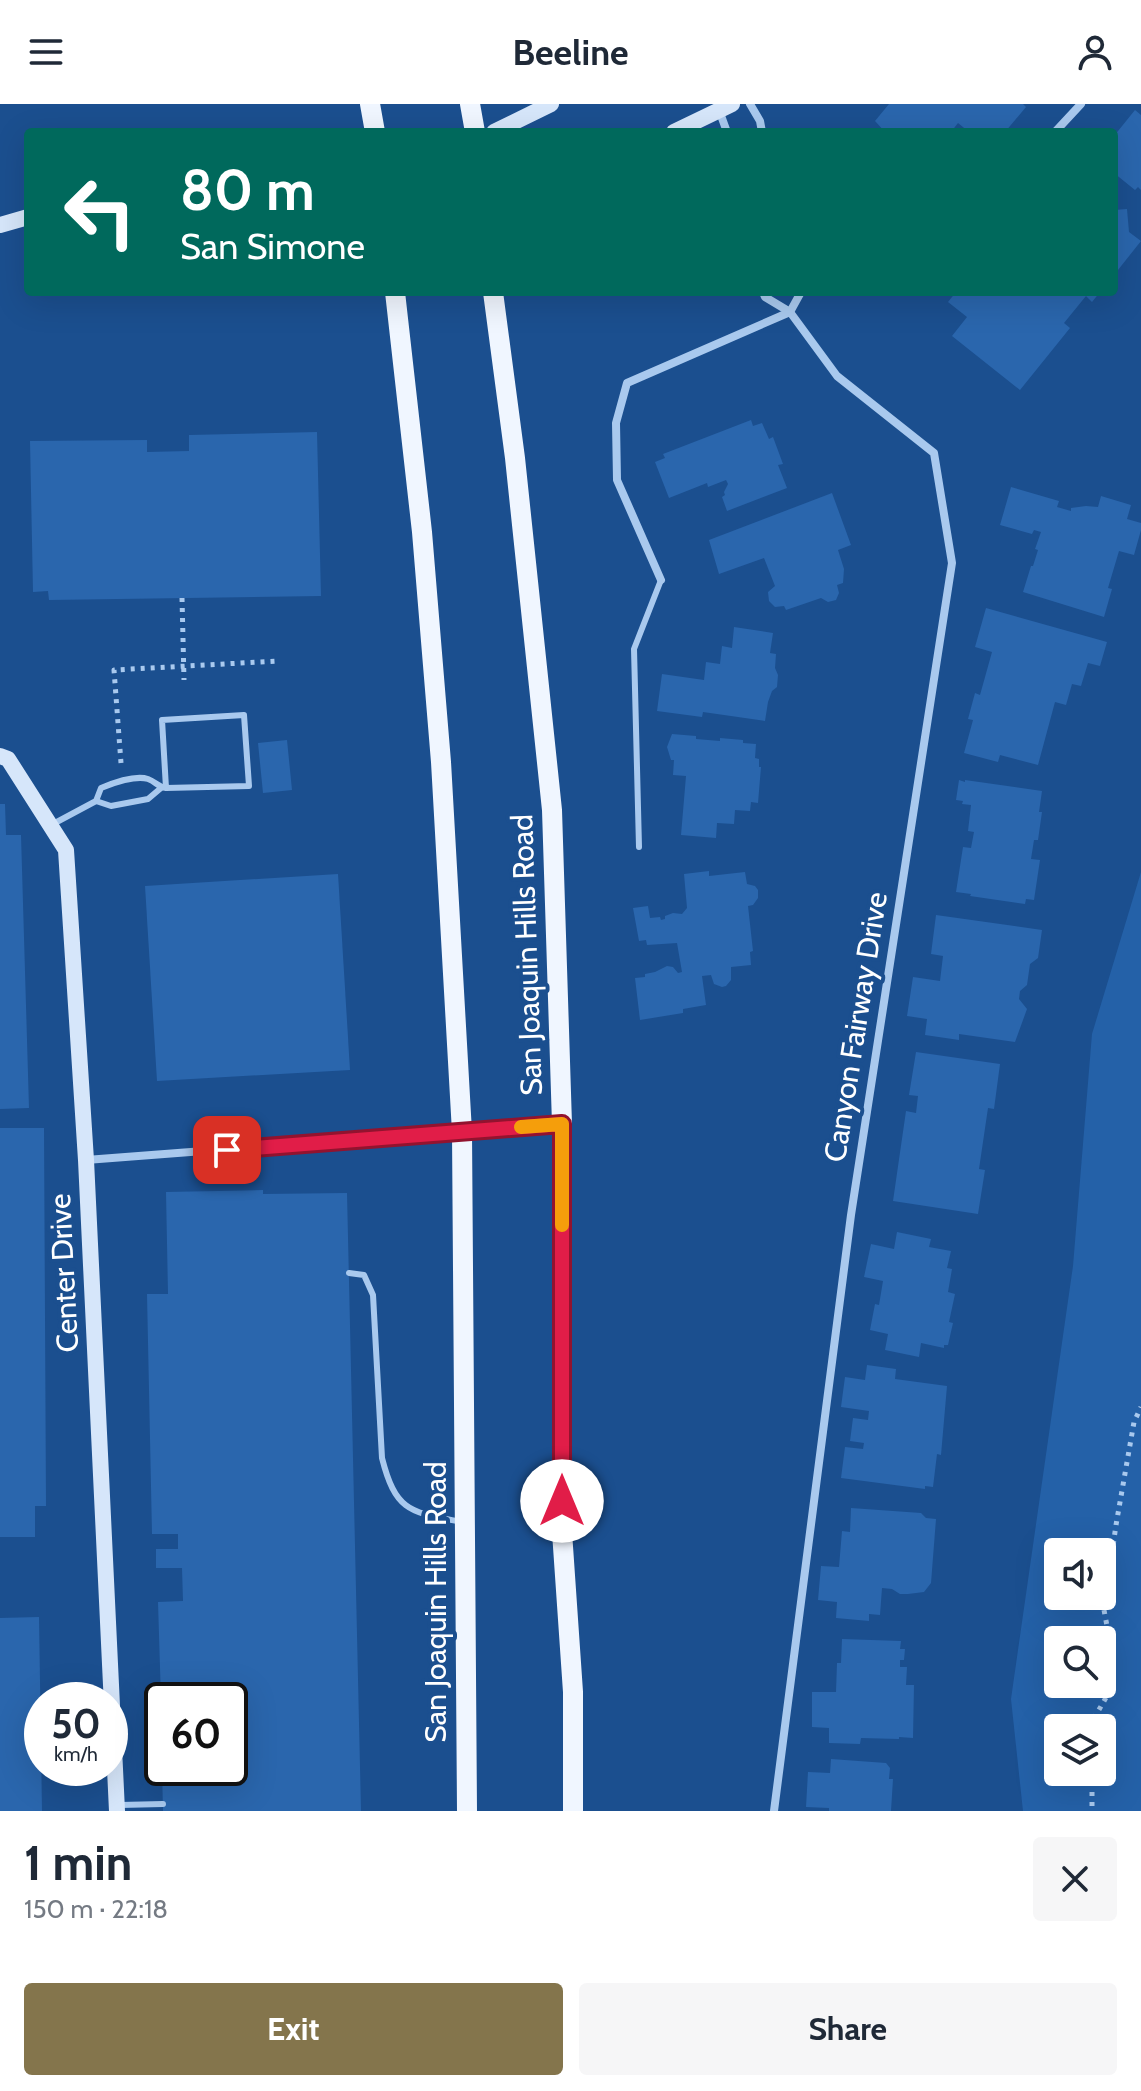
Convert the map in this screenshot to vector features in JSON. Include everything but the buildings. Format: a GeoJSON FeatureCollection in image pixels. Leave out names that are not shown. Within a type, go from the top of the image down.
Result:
{"type":"FeatureCollection","features":[{"type":"Feature","properties":{"kind":"main road"},"geometry":{"type":"LineString","coordinates":[[370,104],[374,128]]}},
{"type":"Feature","properties":{"kind":"main road"},"geometry":{"type":"LineString","coordinates":[[470,104],[474,128]]}},
{"type":"Feature","properties":{"kind":"main road","name":"San Joaquin Hills Road"},"geometry":{"type":"LineString","coordinates":[[395,296],[422,532],[441,762],[462,1132],[467,1811]]}},
{"type":"Feature","properties":{"kind":"main road","name":"San Joaquin Hills Road"},"geometry":{"type":"LineString","coordinates":[[494,296],[515,458],[552,810],[562,1124],[562,1532],[573,1692],[573,1811]]}},
{"type":"Feature","properties":{"kind":"street"},"geometry":{"type":"LineString","coordinates":[[502,128],[551,104]]}},
{"type":"Feature","properties":{"kind":"street"},"geometry":{"type":"LineString","coordinates":[[750,104],[761,128]]}},
{"type":"Feature","properties":{"kind":"street"},"geometry":{"type":"LineString","coordinates":[[1059,128],[1081,104]]}},
{"type":"Feature","properties":{"kind":"street"},"geometry":{"type":"LineString","coordinates":[[681,128],[722,106],[726,128]]}},
{"type":"Feature","properties":{"kind":"street"},"geometry":{"type":"LineString","coordinates":[[0,225],[24,218]]}},
{"type":"Feature","properties":{"kind":"street","name":"Canyon Fairway Drive"},"geometry":{"type":"LineString","coordinates":[[765,296],[790,312],[837,376],[934,453],[952,563],[851,1215],[774,1811]]}},
{"type":"Feature","properties":{"kind":"street"},"geometry":{"type":"LineString","coordinates":[[661,580],[617,480],[616,423],[627,383],[790,312],[799,296]]}},
{"type":"Feature","properties":{"kind":"street","name":"Center Drive"},"geometry":{"type":"LineString","coordinates":[[0,756],[8,759],[66,850],[86,1160],[117,1808]]}},
{"type":"Feature","properties":{"kind":"street"},"geometry":{"type":"LineString","coordinates":[[86,1160],[562,1124]]}},
{"type":"Feature","properties":{"kind":"lane"},"geometry":{"type":"LineString","coordinates":[[639,847],[634,649],[661,580]]}},
{"type":"Feature","properties":{"kind":"lane"},"geometry":{"type":"LineString","coordinates":[[50,825],[96,801],[101,788],[124,780],[148,779],[164,788],[249,786],[244,715],[162,720],[164,788]]}},
{"type":"Feature","properties":{"kind":"lane"},"geometry":{"type":"LineString","coordinates":[[96,801],[111,806],[148,799],[164,788]]}},
{"type":"Feature","properties":{"kind":"lane"},"geometry":{"type":"LineString","coordinates":[[349,1273],[364,1275],[373,1295],[382,1458],[389,1483],[400,1501],[417,1514],[466,1523]]}},
{"type":"Feature","properties":{"kind":"lane"},"geometry":{"type":"LineString","coordinates":[[117,1808],[163,1804]]}},
{"type":"Feature","properties":{"kind":"path"},"geometry":{"type":"LineString","coordinates":[[182,598],[184,680]]}},
{"type":"Feature","properties":{"kind":"path"},"geometry":{"type":"LineString","coordinates":[[109,769],[121,766],[114,670],[278,661]]}},
{"type":"Feature","properties":{"kind":"path"},"geometry":{"type":"LineString","coordinates":[[1097,1714],[1112,1687],[1113,1658],[1104,1610],[1134,1422],[1141,1407]]}},
{"type":"Feature","properties":{"kind":"path"},"geometry":{"type":"LineString","coordinates":[[1092,1786],[1092,1811]]}},
{"type":"Feature","properties":{"kind":"shaded area"},"geometry":{"type":"Polygon","coordinates":[[[1141,872],[1141,1811],[1023,1811],[1011,1699],[1073,1266],[1092,1034],[1141,872]]]}},
{"type":"Feature","properties":{"kind":"slow traffic"},"geometry":{"type":"LineString","coordinates":[[521,1127],[562,1124],[562,1225]]}},
{"type":"Feature","properties":{"kind":"route"},"geometry":{"type":"LineString","coordinates":[[227,1150],[562,1124],[562,1501]]}}]}
